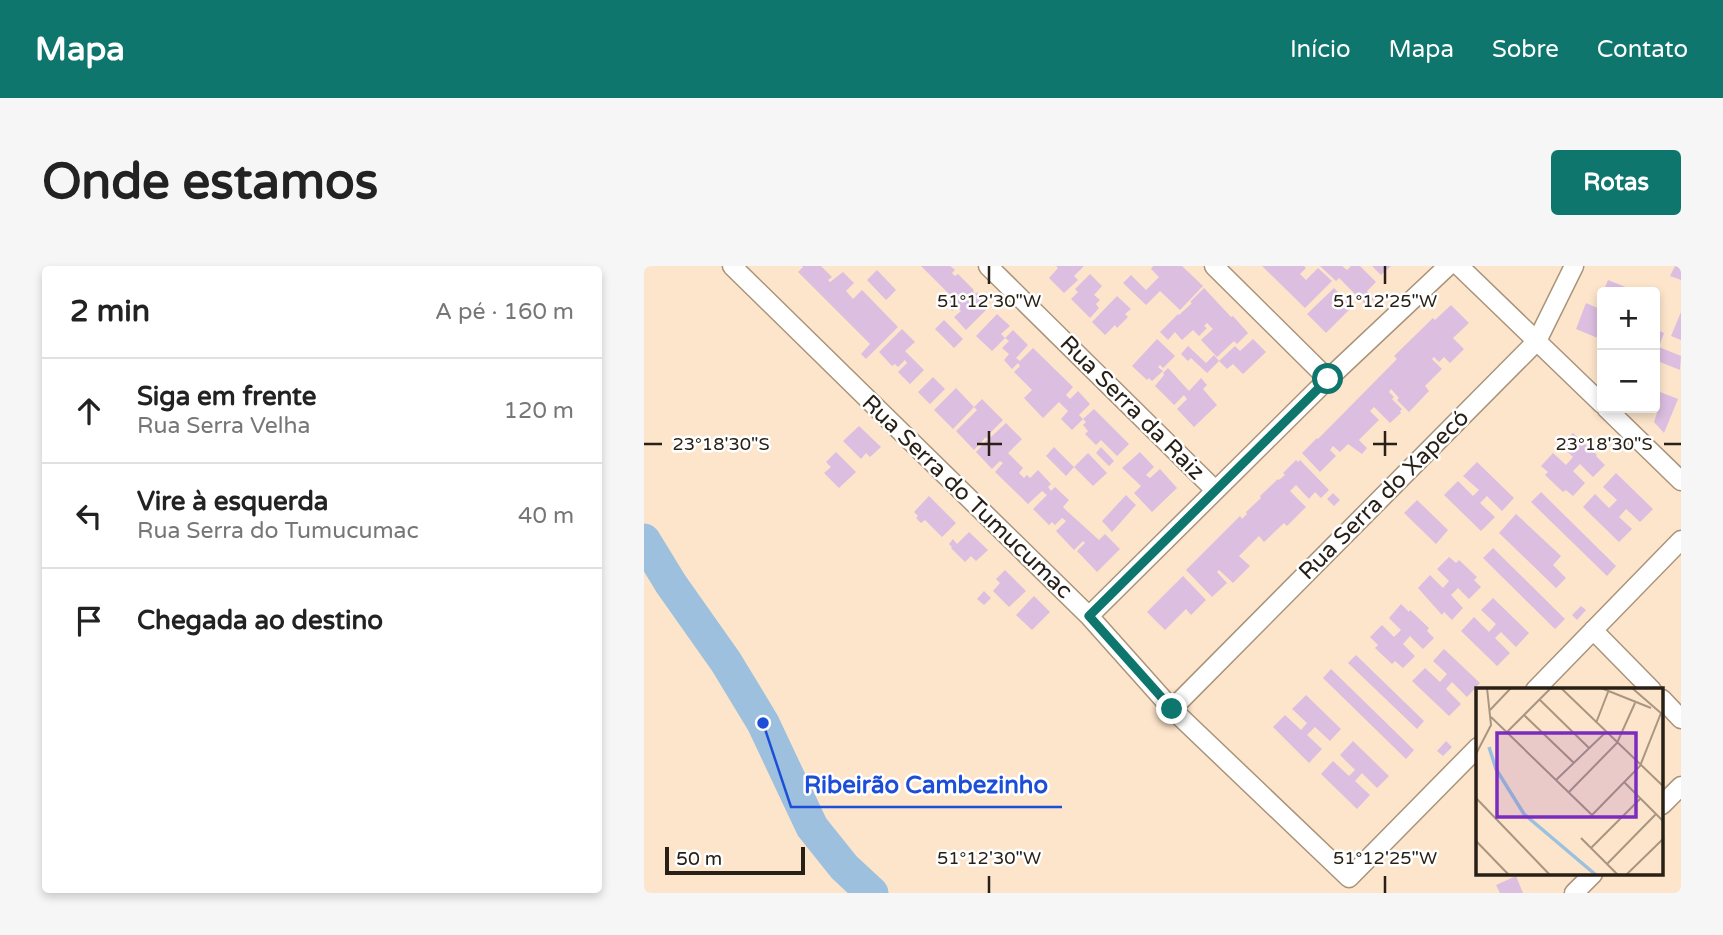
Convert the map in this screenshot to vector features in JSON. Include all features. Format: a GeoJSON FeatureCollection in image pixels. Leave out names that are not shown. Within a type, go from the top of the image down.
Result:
{"type":"FeatureCollection","features":[{"type":"Feature","properties":{"kind":"street","name":"Rua Serra do Tumucumac"},"geometry":{"type":"LineString","coordinates":[[732,266],[1089,616],[1172,709],[1349,878],[1476,749]]}},
{"type":"Feature","properties":{"kind":"street","name":"Rua Serra da Raiz"},"geometry":{"type":"LineString","coordinates":[[988,266],[1215,490]]}},
{"type":"Feature","properties":{"kind":"street"},"geometry":{"type":"LineString","coordinates":[[1214,266],[1328,379]]}},
{"type":"Feature","properties":{"kind":"street"},"geometry":{"type":"LineString","coordinates":[[1089,616],[1328,379],[1448,266]]}},
{"type":"Feature","properties":{"kind":"street"},"geometry":{"type":"LineString","coordinates":[[1460,266],[1597,399]]}},
{"type":"Feature","properties":{"kind":"street","name":"Rua Serra do Xapecó"},"geometry":{"type":"LineString","coordinates":[[1172,709],[1537,341],[1574,266]]}},
{"type":"Feature","properties":{"kind":"street"},"geometry":{"type":"LineString","coordinates":[[1611,413],[1681,481]]}},
{"type":"Feature","properties":{"kind":"street"},"geometry":{"type":"LineString","coordinates":[[1537,688],[1681,540]]}},
{"type":"Feature","properties":{"kind":"street"},"geometry":{"type":"LineString","coordinates":[[1593,630],[1650,688]]}},
{"type":"Feature","properties":{"kind":"street"},"geometry":{"type":"LineString","coordinates":[[1664,701],[1681,719]]}},
{"type":"Feature","properties":{"kind":"street"},"geometry":{"type":"LineString","coordinates":[[1664,803],[1681,786]]}},
{"type":"Feature","properties":{"kind":"street"},"geometry":{"type":"LineString","coordinates":[[1574,893],[1591,876]]}},
{"type":"Feature","properties":{"kind":"building"},"geometry":{"type":"Polygon","coordinates":[[[802,266],[821,266],[832,277],[828,280],[830,282],[843,272],[854,283],[846,291],[853,299],[862,290],[898,327],[866,359],[861,354],[870,344],[798,272],[802,266]]]}},
{"type":"Feature","properties":{"kind":"building"},"geometry":{"type":"Polygon","coordinates":[[[921,266],[950,266],[955,270],[952,273],[955,276],[958,274],[990,306],[966,330],[954,317],[961,311],[957,307],[952,311],[944,303],[951,296],[921,266]]]}},
{"type":"Feature","properties":{"kind":"building"},"geometry":{"type":"Polygon","coordinates":[[[1056,266],[1084,266],[1074,276],[1078,280],[1064,293],[1049,278],[1058,268],[1056,266]]]}},
{"type":"Feature","properties":{"kind":"building"},"geometry":{"type":"Polygon","coordinates":[[[1153,266],[1182,266],[1203,286],[1180,310],[1160,291],[1146,305],[1123,283],[1131,275],[1146,290],[1159,277],[1151,269],[1153,266]]]}},
{"type":"Feature","properties":{"kind":"building"},"geometry":{"type":"Polygon","coordinates":[[[1262,266],[1304,266],[1306,268],[1300,274],[1306,280],[1318,268],[1332,281],[1305,308],[1262,266]]]}},
{"type":"Feature","properties":{"kind":"building"},"geometry":{"type":"Polygon","coordinates":[[[1320,266],[1342,266],[1347,270],[1351,266],[1360,266],[1376,282],[1367,291],[1374,299],[1367,306],[1339,278],[1336,281],[1320,266]]]}},
{"type":"Feature","properties":{"kind":"building"},"geometry":{"type":"Polygon","coordinates":[[[1372,266],[1391,266],[1381,275],[1372,266]]]}},
{"type":"Feature","properties":{"kind":"building"},"geometry":{"type":"Polygon","coordinates":[[[1675,266],[1681,266],[1681,280],[1670,276],[1675,266]]]}},
{"type":"Feature","properties":{"kind":"building"},"geometry":{"type":"Polygon","coordinates":[[[877,270],[896,290],[886,300],[867,280],[877,270]]]}},
{"type":"Feature","properties":{"kind":"building"},"geometry":{"type":"Polygon","coordinates":[[[1090,274],[1102,286],[1094,295],[1100,300],[1096,304],[1099,308],[1090,318],[1071,299],[1078,292],[1075,289],[1090,274]]]}},
{"type":"Feature","properties":{"kind":"building"},"geometry":{"type":"Polygon","coordinates":[[[1608,280],[1626,287],[1605,287],[1608,280]]]}},
{"type":"Feature","properties":{"kind":"building"},"geometry":{"type":"Polygon","coordinates":[[[1204,288],[1248,333],[1237,344],[1234,341],[1217,357],[1201,340],[1213,329],[1207,323],[1204,326],[1207,328],[1199,336],[1193,330],[1182,340],[1175,332],[1168,340],[1160,332],[1192,303],[1190,302],[1204,288]]]}},
{"type":"Feature","properties":{"kind":"building"},"geometry":{"type":"Polygon","coordinates":[[[1334,288],[1352,307],[1326,333],[1307,314],[1334,288]]]}},
{"type":"Feature","properties":{"kind":"building"},"geometry":{"type":"Polygon","coordinates":[[[1117,296],[1131,309],[1125,314],[1128,317],[1117,328],[1115,325],[1105,335],[1092,322],[1117,296]]]}},
{"type":"Feature","properties":{"kind":"building"},"geometry":{"type":"Polygon","coordinates":[[[1586,303],[1597,308],[1597,338],[1576,329],[1586,303]]]}},
{"type":"Feature","properties":{"kind":"building"},"geometry":{"type":"Polygon","coordinates":[[[1451,305],[1469,323],[1453,338],[1464,349],[1450,363],[1444,357],[1439,362],[1434,357],[1432,359],[1442,369],[1425,386],[1429,391],[1409,412],[1391,389],[1389,392],[1402,409],[1401,413],[1390,423],[1374,407],[1370,411],[1379,420],[1359,440],[1367,448],[1362,454],[1348,444],[1340,452],[1333,446],[1330,450],[1336,456],[1320,472],[1302,453],[1397,359],[1394,356],[1433,318],[1435,320],[1451,305]]]}},
{"type":"Feature","properties":{"kind":"building"},"geometry":{"type":"Polygon","coordinates":[[[1681,312],[1681,340],[1671,336],[1681,312]]]}},
{"type":"Feature","properties":{"kind":"building"},"geometry":{"type":"Polygon","coordinates":[[[997,314],[1010,326],[1001,334],[1005,338],[992,351],[976,336],[997,314]]]}},
{"type":"Feature","properties":{"kind":"building"},"geometry":{"type":"Polygon","coordinates":[[[944,320],[963,339],[954,348],[935,329],[944,320]]]}},
{"type":"Feature","properties":{"kind":"building"},"geometry":{"type":"Polygon","coordinates":[[[902,329],[915,342],[905,351],[924,370],[910,384],[898,372],[907,363],[905,360],[898,367],[895,364],[892,366],[879,352],[902,329]]]}},
{"type":"Feature","properties":{"kind":"building"},"geometry":{"type":"Polygon","coordinates":[[[1013,330],[1028,345],[1016,358],[1020,361],[1033,348],[1073,387],[1066,395],[1070,399],[1078,391],[1090,404],[1079,415],[1083,419],[1072,430],[1061,419],[1068,411],[1059,402],[1043,418],[1024,398],[1032,390],[1014,372],[1020,366],[1018,363],[1012,369],[1004,360],[1009,354],[1002,348],[1009,341],[1005,338],[1013,330]]]}},
{"type":"Feature","properties":{"kind":"building"},"geometry":{"type":"Polygon","coordinates":[[[1157,339],[1175,356],[1163,368],[1160,365],[1158,367],[1163,371],[1152,381],[1149,378],[1147,380],[1132,366],[1157,339]]]}},
{"type":"Feature","properties":{"kind":"building"},"geometry":{"type":"Polygon","coordinates":[[[1253,339],[1266,352],[1243,374],[1233,364],[1227,369],[1219,361],[1235,346],[1240,351],[1253,339]]]}},
{"type":"Feature","properties":{"kind":"building"},"geometry":{"type":"Polygon","coordinates":[[[1188,346],[1206,363],[1214,355],[1219,361],[1207,373],[1191,358],[1188,361],[1181,354],[1188,346]]]}},
{"type":"Feature","properties":{"kind":"building"},"geometry":{"type":"Polygon","coordinates":[[[1660,347],[1681,356],[1680,370],[1660,362],[1660,347]]]}},
{"type":"Feature","properties":{"kind":"building"},"geometry":{"type":"Polygon","coordinates":[[[1168,368],[1189,391],[1201,378],[1207,385],[1203,389],[1217,405],[1194,427],[1177,409],[1187,399],[1184,395],[1174,405],[1155,386],[1168,368]]]}},
{"type":"Feature","properties":{"kind":"building"},"geometry":{"type":"Polygon","coordinates":[[[933,377],[945,389],[930,404],[918,392],[933,377]]]}},
{"type":"Feature","properties":{"kind":"building"},"geometry":{"type":"Polygon","coordinates":[[[956,388],[974,407],[953,429],[934,410],[956,388]]]}},
{"type":"Feature","properties":{"kind":"building"},"geometry":{"type":"Polygon","coordinates":[[[1660,392],[1678,399],[1664,433],[1654,422],[1657,413],[1660,413],[1660,392]]]}},
{"type":"Feature","properties":{"kind":"building"},"geometry":{"type":"Polygon","coordinates":[[[982,399],[1003,420],[989,434],[991,437],[1006,423],[1022,439],[1008,453],[1023,468],[1019,473],[1024,478],[1027,475],[1030,478],[1038,470],[1051,484],[1048,487],[1051,491],[1055,487],[1069,500],[1063,507],[1068,512],[1099,540],[1105,534],[1120,549],[1097,572],[1077,551],[1085,543],[1083,541],[1074,550],[1056,531],[1066,521],[1062,518],[1055,525],[1052,522],[1049,525],[1033,509],[1047,495],[1042,491],[1028,504],[995,472],[1003,463],[1000,461],[992,469],[976,452],[988,439],[986,437],[974,450],[956,431],[977,410],[974,407],[982,399]]]}},
{"type":"Feature","properties":{"kind":"building"},"geometry":{"type":"Polygon","coordinates":[[[1094,409],[1129,444],[1117,456],[1101,440],[1096,445],[1085,434],[1088,431],[1083,425],[1086,422],[1083,419],[1094,409]]]}},
{"type":"Feature","properties":{"kind":"building"},"geometry":{"type":"Polygon","coordinates":[[[859,426],[881,447],[870,457],[866,453],[861,459],[843,441],[859,426]]]}},
{"type":"Feature","properties":{"kind":"building"},"geometry":{"type":"Polygon","coordinates":[[[1573,433],[1605,465],[1593,477],[1580,464],[1573,471],[1585,483],[1573,496],[1566,490],[1563,492],[1545,475],[1548,472],[1541,466],[1553,453],[1566,465],[1573,457],[1560,445],[1573,433]]]}},
{"type":"Feature","properties":{"kind":"building"},"geometry":{"type":"Polygon","coordinates":[[[1054,447],[1074,467],[1066,476],[1046,456],[1054,447]]]}},
{"type":"Feature","properties":{"kind":"building"},"geometry":{"type":"Polygon","coordinates":[[[1101,447],[1114,461],[1109,466],[1096,453],[1101,447]]]}},
{"type":"Feature","properties":{"kind":"building"},"geometry":{"type":"Polygon","coordinates":[[[836,452],[856,472],[839,488],[824,473],[831,467],[826,462],[836,452]]]}},
{"type":"Feature","properties":{"kind":"building"},"geometry":{"type":"Polygon","coordinates":[[[1140,452],[1154,467],[1146,475],[1150,478],[1160,469],[1177,488],[1152,512],[1134,493],[1141,486],[1122,468],[1140,452]]]}},
{"type":"Feature","properties":{"kind":"building"},"geometry":{"type":"Polygon","coordinates":[[[1088,453],[1107,473],[1093,486],[1074,467],[1088,453]]]}},
{"type":"Feature","properties":{"kind":"building"},"geometry":{"type":"Polygon","coordinates":[[[1296,460],[1300,460],[1329,490],[1321,498],[1315,492],[1309,499],[1296,485],[1290,491],[1306,507],[1287,526],[1284,523],[1264,542],[1259,536],[1239,556],[1250,566],[1233,583],[1219,570],[1217,572],[1227,583],[1212,597],[1186,570],[1240,516],[1242,519],[1247,514],[1260,496],[1285,475],[1283,473],[1296,460]]]}},
{"type":"Feature","properties":{"kind":"building"},"geometry":{"type":"Polygon","coordinates":[[[1477,462],[1514,498],[1502,511],[1487,496],[1480,503],[1495,517],[1481,531],[1444,495],[1458,481],[1473,496],[1479,490],[1463,476],[1477,462]]]}},
{"type":"Feature","properties":{"kind":"building"},"geometry":{"type":"Polygon","coordinates":[[[1616,473],[1653,509],[1640,522],[1626,509],[1619,517],[1632,529],[1619,542],[1583,507],[1595,494],[1609,508],[1617,500],[1603,487],[1616,473]]]}},
{"type":"Feature","properties":{"kind":"building"},"geometry":{"type":"Polygon","coordinates":[[[1541,492],[1616,566],[1607,576],[1531,502],[1541,492]]]}},
{"type":"Feature","properties":{"kind":"building"},"geometry":{"type":"Polygon","coordinates":[[[1333,493],[1340,500],[1334,506],[1327,499],[1333,493]]]}},
{"type":"Feature","properties":{"kind":"building"},"geometry":{"type":"Polygon","coordinates":[[[1126,495],[1136,505],[1112,532],[1102,521],[1126,495]]]}},
{"type":"Feature","properties":{"kind":"building"},"geometry":{"type":"Polygon","coordinates":[[[929,496],[956,523],[942,537],[925,520],[921,523],[914,512],[929,496]]]}},
{"type":"Feature","properties":{"kind":"building"},"geometry":{"type":"Polygon","coordinates":[[[1417,500],[1448,530],[1436,544],[1404,513],[1417,500]]]}},
{"type":"Feature","properties":{"kind":"building"},"geometry":{"type":"Polygon","coordinates":[[[1516,514],[1561,556],[1553,565],[1566,578],[1556,588],[1499,533],[1516,514]]]}},
{"type":"Feature","properties":{"kind":"building"},"geometry":{"type":"Polygon","coordinates":[[[969,532],[988,550],[976,561],[971,556],[965,562],[949,544],[953,539],[957,544],[969,532]]]}},
{"type":"Feature","properties":{"kind":"building"},"geometry":{"type":"Polygon","coordinates":[[[1493,548],[1565,619],[1555,629],[1483,558],[1493,548]]]}},
{"type":"Feature","properties":{"kind":"building"},"geometry":{"type":"Polygon","coordinates":[[[1449,557],[1456,563],[1459,560],[1477,577],[1474,580],[1481,587],[1469,599],[1458,588],[1451,595],[1463,608],[1452,620],[1444,612],[1442,615],[1418,588],[1430,575],[1443,588],[1449,581],[1437,569],[1449,557]]]}},
{"type":"Feature","properties":{"kind":"building"},"geometry":{"type":"Polygon","coordinates":[[[1005,570],[1026,591],[1009,607],[993,591],[1000,583],[996,579],[1005,570]]]}},
{"type":"Feature","properties":{"kind":"building"},"geometry":{"type":"Polygon","coordinates":[[[1183,576],[1206,600],[1191,615],[1186,609],[1165,630],[1147,612],[1183,576]]]}},
{"type":"Feature","properties":{"kind":"building"},"geometry":{"type":"Polygon","coordinates":[[[984,591],[991,598],[984,605],[977,599],[984,591]]]}},
{"type":"Feature","properties":{"kind":"building"},"geometry":{"type":"Polygon","coordinates":[[[1034,596],[1050,612],[1032,630],[1016,615],[1034,596]]]}},
{"type":"Feature","properties":{"kind":"building"},"geometry":{"type":"Polygon","coordinates":[[[1493,598],[1529,633],[1516,647],[1501,632],[1495,638],[1510,653],[1497,666],[1461,631],[1474,617],[1489,632],[1496,624],[1481,610],[1493,598]]]}},
{"type":"Feature","properties":{"kind":"building"},"geometry":{"type":"Polygon","coordinates":[[[1401,604],[1429,628],[1427,631],[1434,638],[1423,649],[1410,636],[1403,644],[1415,656],[1403,668],[1395,661],[1392,664],[1375,648],[1378,645],[1370,637],[1382,625],[1394,637],[1401,630],[1389,618],[1401,604]]]}},
{"type":"Feature","properties":{"kind":"building"},"geometry":{"type":"Polygon","coordinates":[[[1581,606],[1586,610],[1577,620],[1572,615],[1581,606]]]}},
{"type":"Feature","properties":{"kind":"building"},"geometry":{"type":"Polygon","coordinates":[[[1444,649],[1480,683],[1467,697],[1452,682],[1446,689],[1461,704],[1449,716],[1412,681],[1425,668],[1440,682],[1447,674],[1433,661],[1444,649]]]}},
{"type":"Feature","properties":{"kind":"building"},"geometry":{"type":"Polygon","coordinates":[[[1356,655],[1424,721],[1417,729],[1348,663],[1356,655]]]}},
{"type":"Feature","properties":{"kind":"building"},"geometry":{"type":"Polygon","coordinates":[[[1331,669],[1414,750],[1406,759],[1323,678],[1331,669]]]}},
{"type":"Feature","properties":{"kind":"building"},"geometry":{"type":"Polygon","coordinates":[[[1306,695],[1341,729],[1330,741],[1315,727],[1307,735],[1322,749],[1309,763],[1273,727],[1285,715],[1301,730],[1307,723],[1292,709],[1306,695]]]}},
{"type":"Feature","properties":{"kind":"building"},"geometry":{"type":"Polygon","coordinates":[[[1353,741],[1389,776],[1377,788],[1362,773],[1355,781],[1370,795],[1357,809],[1321,774],[1333,761],[1349,776],[1355,770],[1340,755],[1353,741]]]}},
{"type":"Feature","properties":{"kind":"building"},"geometry":{"type":"Polygon","coordinates":[[[1446,741],[1452,747],[1443,756],[1437,751],[1446,741]]]}},
{"type":"Feature","properties":{"kind":"building"},"geometry":{"type":"Polygon","coordinates":[[[1516,876],[1523,893],[1500,893],[1496,885],[1516,876]]]}},
{"type":"Feature","properties":{"kind":"waterway"},"geometry":{"type":"LineString","coordinates":[[644,540],[671,584],[726,662],[763,723],[812,827],[844,867],[872,893]]}},
{"type":"Feature","properties":{"kind":"place","name":"Ribeirão Cambezinho"},"geometry":{"type":"Point","coordinates":[763,723]}},
{"type":"Feature","properties":{"kind":"route"},"geometry":{"type":"LineString","coordinates":[[1172,709],[1089,616],[1328,379]]}}]}
